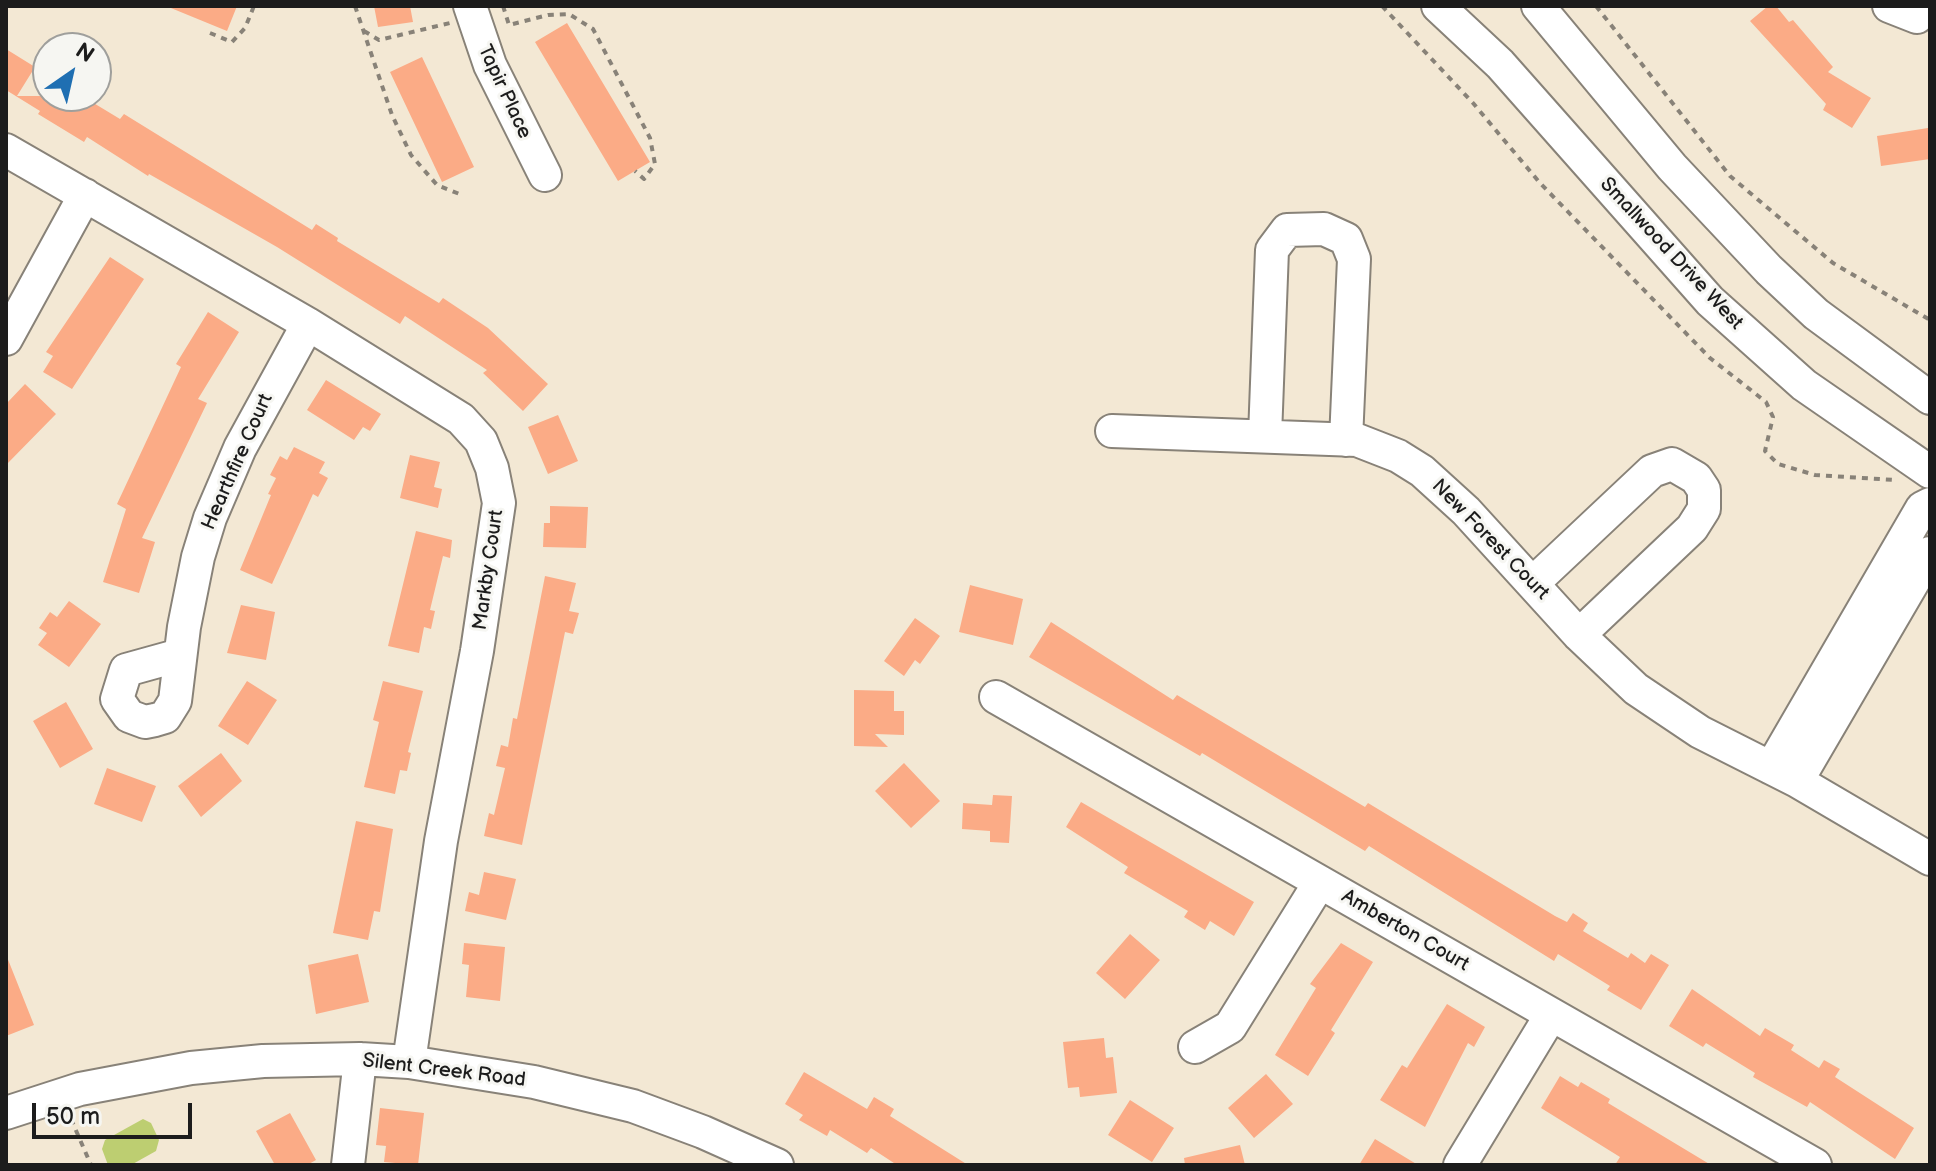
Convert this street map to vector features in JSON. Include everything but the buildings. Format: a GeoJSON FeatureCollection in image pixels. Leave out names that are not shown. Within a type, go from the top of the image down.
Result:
{"type":"FeatureCollection","features":[{"type":"Feature","properties":{"kind":"street","name":"Smallwood Drive West"},"geometry":{"type":"LineString","coordinates":[[1438,6],[1500,64],[1710,301],[1804,385],[1930,472]]}},
{"type":"Feature","properties":{"kind":"street"},"geometry":{"type":"LineString","coordinates":[[1538,6],[1672,167],[1769,270],[1816,314],[1930,398]]}},
{"type":"Feature","properties":{"kind":"street","name":"Tapir Place"},"geometry":{"type":"LineString","coordinates":[[482,9],[495,77],[545,175]]}},
{"type":"Feature","properties":{"kind":"street","name":"Markby Court"},"geometry":{"type":"LineString","coordinates":[[6,150],[308,324],[461,419],[481,441],[492,468],[499,503],[477,651],[441,841],[409,1062]]}},
{"type":"Feature","properties":{"kind":"street"},"geometry":{"type":"LineString","coordinates":[[8,333],[85,195]]}},
{"type":"Feature","properties":{"kind":"street"},"geometry":{"type":"LineString","coordinates":[[1265,436],[1272,250],[1287,230],[1324,229],[1346,239],[1354,259],[1346,440]]}},
{"type":"Feature","properties":{"kind":"street","name":"Hearthfire Court"},"geometry":{"type":"LineString","coordinates":[[180,655],[198,557],[210,518],[240,448],[308,324]]}},
{"type":"Feature","properties":{"kind":"street","name":"New Forest Court"},"geometry":{"type":"LineString","coordinates":[[1112,431],[1346,440],[1376,446],[1422,471],[1466,511],[1534,582],[1579,635],[1617,673],[1658,705],[1700,732],[1784,774],[1930,859]]}},
{"type":"Feature","properties":{"kind":"street"},"geometry":{"type":"LineString","coordinates":[[1534,582],[1652,471],[1672,464],[1696,478],[1704,490],[1704,509],[1692,528],[1579,635]]}},
{"type":"Feature","properties":{"kind":"street"},"geometry":{"type":"LineString","coordinates":[[1784,774],[1922,508],[1930,504]]}},
{"type":"Feature","properties":{"kind":"street"},"geometry":{"type":"LineString","coordinates":[[1784,774],[1930,553]]}},
{"type":"Feature","properties":{"kind":"street","name":"Amberton Court"},"geometry":{"type":"LineString","coordinates":[[996,697],[1815,1165]]}},
{"type":"Feature","properties":{"kind":"street"},"geometry":{"type":"LineString","coordinates":[[1195,1047],[1230,1027],[1320,882]]}},
{"type":"Feature","properties":{"kind":"street"},"geometry":{"type":"LineString","coordinates":[[1460,1165],[1551,1015]]}},
{"type":"Feature","properties":{"kind":"street"},"geometry":{"type":"LineString","coordinates":[[348,1165],[360,1059]]}},
{"type":"Feature","properties":{"kind":"street","name":"Silent Creek Road"},"geometry":{"type":"LineString","coordinates":[[6,1113],[61,1095],[191,1068],[263,1061],[360,1059],[409,1062],[534,1082],[633,1106],[703,1132],[777,1165]]}},
{"type":"Feature","properties":{"kind":"path"},"geometry":{"type":"LineString","coordinates":[[210,33],[232,42],[245,28],[254,6]]}},
{"type":"Feature","properties":{"kind":"path"},"geometry":{"type":"LineString","coordinates":[[355,6],[392,115],[411,155],[437,185],[462,195]]}},
{"type":"Feature","properties":{"kind":"path"},"geometry":{"type":"LineString","coordinates":[[1382,6],[1473,103],[1540,183],[1710,358],[1766,402],[1773,417],[1765,440],[1765,451],[1778,464],[1815,475],[1893,480]]}},
{"type":"Feature","properties":{"kind":"path"},"geometry":{"type":"LineString","coordinates":[[1596,6],[1730,176],[1833,263],[1930,320]]}},
{"type":"Feature","properties":{"kind":"path"},"geometry":{"type":"LineString","coordinates":[[362,30],[379,40],[402,37],[482,9],[509,25],[548,15],[569,14],[593,29],[650,138],[655,164],[644,179],[635,171]]}},
{"type":"Feature","properties":{"kind":"path"},"geometry":{"type":"LineString","coordinates":[[61,1095],[91,1165]]}},
{"type":"Feature","properties":{"kind":"green space"},"geometry":{"type":"Polygon","coordinates":[[[143,1119],[151,1123],[159,1140],[156,1151],[131,1165],[108,1165],[102,1149],[105,1140],[143,1119]]]}}]}
